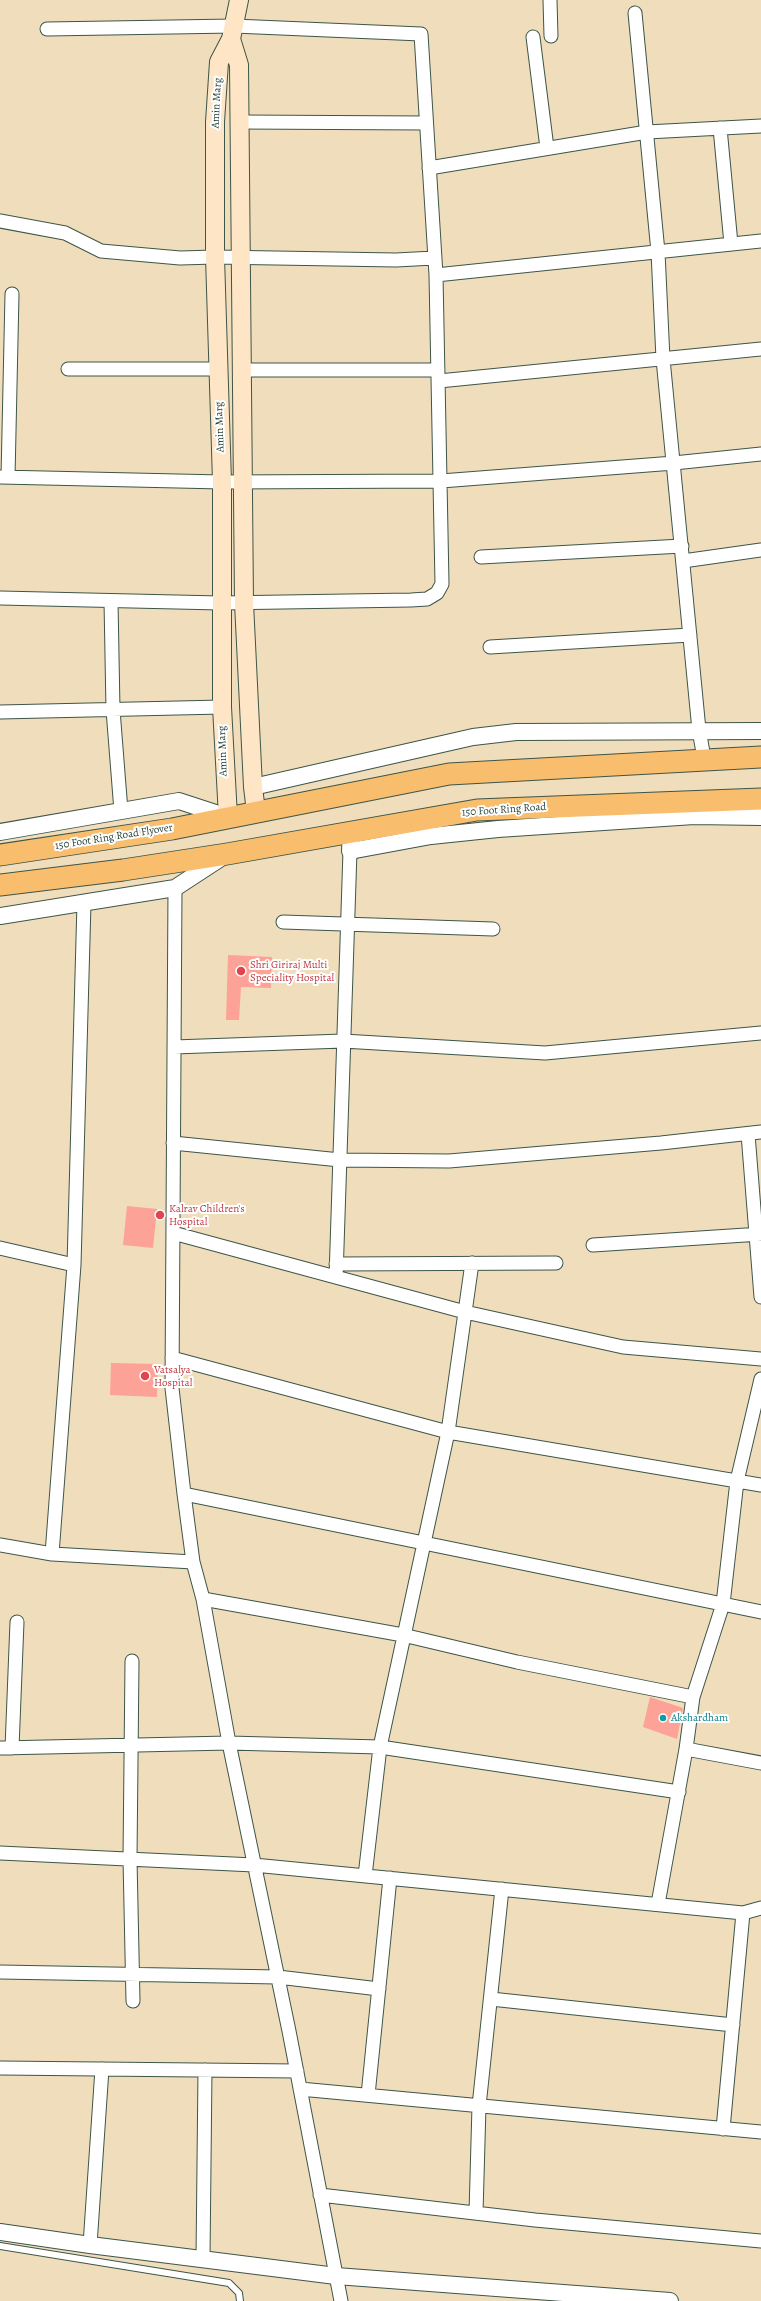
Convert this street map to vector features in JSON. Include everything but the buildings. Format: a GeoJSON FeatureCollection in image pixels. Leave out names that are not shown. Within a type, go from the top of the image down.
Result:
{"type":"FeatureCollection","features":[{"type":"Feature","properties":{"kind":"highway"},"geometry":{"type":"LineString","coordinates":[[228,818],[448,774],[704,758],[761,757]]}},
{"type":"Feature","properties":{"kind":"highway","name":"150 Foot Ring Road"},"geometry":{"type":"LineString","coordinates":[[227,854],[351,842],[477,810],[761,799]]}},
{"type":"Feature","properties":{"kind":"highway","name":"150 Foot Ring Road Flyover"},"geometry":{"type":"LineString","coordinates":[[0,855],[125,836],[228,818]]}},
{"type":"Feature","properties":{"kind":"highway"},"geometry":{"type":"LineString","coordinates":[[0,885],[123,870],[227,854]]}},
{"type":"Feature","properties":{"kind":"main road","name":"Amin Marg"},"geometry":{"type":"LineString","coordinates":[[228,818],[222,707],[220,603],[222,482],[215,256],[215,122],[219,62],[232,32],[239,0]]}},
{"type":"Feature","properties":{"kind":"main road","name":"Amin Marg"},"geometry":{"type":"LineString","coordinates":[[232,32],[239,65],[238,122],[244,603],[253,787],[256,812]]}},
{"type":"Feature","properties":{"kind":"street"},"geometry":{"type":"LineString","coordinates":[[550,0],[551,36]]}},
{"type":"Feature","properties":{"kind":"street"},"geometry":{"type":"LineString","coordinates":[[635,13],[658,252],[663,359],[699,730],[704,758]]}},
{"type":"Feature","properties":{"kind":"street"},"geometry":{"type":"LineString","coordinates":[[0,598],[111,602],[220,603],[411,600],[427,599],[437,593],[442,584],[436,275],[428,168],[421,34],[47,29]]}},
{"type":"Feature","properties":{"kind":"street"},"geometry":{"type":"LineString","coordinates":[[533,38],[547,148]]}},
{"type":"Feature","properties":{"kind":"street"},"geometry":{"type":"LineString","coordinates":[[238,122],[426,123]]}},
{"type":"Feature","properties":{"kind":"street"},"geometry":{"type":"LineString","coordinates":[[428,168],[647,132],[761,126]]}},
{"type":"Feature","properties":{"kind":"street"},"geometry":{"type":"LineString","coordinates":[[720,128],[731,244]]}},
{"type":"Feature","properties":{"kind":"street"},"geometry":{"type":"LineString","coordinates":[[0,221],[65,233],[101,251],[180,258],[215,256],[396,260],[434,258]]}},
{"type":"Feature","properties":{"kind":"street"},"geometry":{"type":"LineString","coordinates":[[436,275],[761,241]]}},
{"type":"Feature","properties":{"kind":"street"},"geometry":{"type":"LineString","coordinates":[[12,294],[4,477],[222,482],[441,481],[674,463],[761,454]]}},
{"type":"Feature","properties":{"kind":"street"},"geometry":{"type":"LineString","coordinates":[[242,370],[438,375],[663,359],[761,349]]}},
{"type":"Feature","properties":{"kind":"street"},"geometry":{"type":"LineString","coordinates":[[68,369],[218,369]]}},
{"type":"Feature","properties":{"kind":"street"},"geometry":{"type":"LineString","coordinates":[[481,557],[682,546]]}},
{"type":"Feature","properties":{"kind":"street"},"geometry":{"type":"LineString","coordinates":[[683,560],[761,550]]}},
{"type":"Feature","properties":{"kind":"street"},"geometry":{"type":"LineString","coordinates":[[111,602],[112,710],[121,811]]}},
{"type":"Feature","properties":{"kind":"street"},"geometry":{"type":"LineString","coordinates":[[490,647],[690,635]]}},
{"type":"Feature","properties":{"kind":"street"},"geometry":{"type":"LineString","coordinates":[[0,712],[222,707]]}},
{"type":"Feature","properties":{"kind":"street"},"geometry":{"type":"LineString","coordinates":[[253,787],[473,737],[516,732],[699,730],[761,731]]}},
{"type":"Feature","properties":{"kind":"street"},"geometry":{"type":"LineString","coordinates":[[0,832],[179,801],[228,818]]}},
{"type":"Feature","properties":{"kind":"street"},"geometry":{"type":"LineString","coordinates":[[336,1270],[351,842],[498,829],[694,816],[761,816]]}},
{"type":"Feature","properties":{"kind":"street"},"geometry":{"type":"LineString","coordinates":[[0,916],[175,888],[227,854]]}},
{"type":"Feature","properties":{"kind":"street"},"geometry":{"type":"LineString","coordinates":[[175,888],[172,1388],[184,1494],[194,1562],[203,1599],[229,1743],[278,1978],[341,2301]]}},
{"type":"Feature","properties":{"kind":"street"},"geometry":{"type":"LineString","coordinates":[[52,1554],[74,1265],[84,903]]}},
{"type":"Feature","properties":{"kind":"street"},"geometry":{"type":"LineString","coordinates":[[283,922],[347,926],[493,929]]}},
{"type":"Feature","properties":{"kind":"street"},"geometry":{"type":"LineString","coordinates":[[174,1047],[344,1041],[545,1053],[761,1032]]}},
{"type":"Feature","properties":{"kind":"street"},"geometry":{"type":"LineString","coordinates":[[173,1143],[340,1160],[449,1161],[661,1143],[755,1133],[761,1297]]}},
{"type":"Feature","properties":{"kind":"street"},"geometry":{"type":"LineString","coordinates":[[173,1233],[336,1270],[466,1312],[624,1347],[761,1359]]}},
{"type":"Feature","properties":{"kind":"street"},"geometry":{"type":"LineString","coordinates":[[593,1245],[759,1235]]}},
{"type":"Feature","properties":{"kind":"street"},"geometry":{"type":"LineString","coordinates":[[0,1248],[74,1265]]}},
{"type":"Feature","properties":{"kind":"street"},"geometry":{"type":"LineString","coordinates":[[336,1270],[472,1264],[556,1263]]}},
{"type":"Feature","properties":{"kind":"street"},"geometry":{"type":"LineString","coordinates":[[365,1876],[380,1747],[448,1432],[472,1264]]}},
{"type":"Feature","properties":{"kind":"street"},"geometry":{"type":"LineString","coordinates":[[172,1358],[448,1432],[761,1485]]}},
{"type":"Feature","properties":{"kind":"street"},"geometry":{"type":"LineString","coordinates":[[658,1904],[679,1792],[693,1697],[723,1604],[737,1481],[761,1379]]}},
{"type":"Feature","properties":{"kind":"street"},"geometry":{"type":"LineString","coordinates":[[184,1494],[424,1545],[761,1612]]}},
{"type":"Feature","properties":{"kind":"street"},"geometry":{"type":"LineString","coordinates":[[0,1545],[52,1554],[194,1562]]}},
{"type":"Feature","properties":{"kind":"street"},"geometry":{"type":"LineString","coordinates":[[203,1599],[403,1635],[516,1662],[693,1697]]}},
{"type":"Feature","properties":{"kind":"street"},"geometry":{"type":"LineString","coordinates":[[17,1622],[6,1748],[229,1743],[380,1747],[679,1792]]}},
{"type":"Feature","properties":{"kind":"street"},"geometry":{"type":"LineString","coordinates":[[132,1662],[130,1859],[133,2001]]}},
{"type":"Feature","properties":{"kind":"street"},"geometry":{"type":"LineString","coordinates":[[686,1749],[761,1763]]}},
{"type":"Feature","properties":{"kind":"street"},"geometry":{"type":"LineString","coordinates":[[0,1853],[254,1865],[743,1913],[761,1908]]}},
{"type":"Feature","properties":{"kind":"street"},"geometry":{"type":"LineString","coordinates":[[368,2095],[390,1878]]}},
{"type":"Feature","properties":{"kind":"street"},"geometry":{"type":"LineString","coordinates":[[476,2213],[479,2106],[502,1889]]}},
{"type":"Feature","properties":{"kind":"street"},"geometry":{"type":"LineString","coordinates":[[723,2129],[743,1913]]}},
{"type":"Feature","properties":{"kind":"street"},"geometry":{"type":"LineString","coordinates":[[0,1972],[278,1978],[379,1989]]}},
{"type":"Feature","properties":{"kind":"street"},"geometry":{"type":"LineString","coordinates":[[491,1999],[733,2024]]}},
{"type":"Feature","properties":{"kind":"street"},"geometry":{"type":"LineString","coordinates":[[0,2068],[296,2071]]}},
{"type":"Feature","properties":{"kind":"street"},"geometry":{"type":"LineString","coordinates":[[90,2245],[102,2069]]}},
{"type":"Feature","properties":{"kind":"street"},"geometry":{"type":"LineString","coordinates":[[203,2258],[204,2070]]}},
{"type":"Feature","properties":{"kind":"street"},"geometry":{"type":"LineString","coordinates":[[300,2089],[761,2132]]}},
{"type":"Feature","properties":{"kind":"street"},"geometry":{"type":"LineString","coordinates":[[320,2195],[476,2213],[761,2241]]}},
{"type":"Feature","properties":{"kind":"street"},"geometry":{"type":"LineString","coordinates":[[0,2232],[90,2245],[203,2258],[336,2276],[589,2298],[670,2301]]}},
{"type":"Feature","properties":{"kind":"lane"},"geometry":{"type":"LineString","coordinates":[[0,2246],[229,2283],[239,2293],[240,2301]]}},
{"type":"Feature","properties":{"kind":"place","name":"Shri Giriraj Multi Speciality Hospital"},"geometry":{"type":"Point","coordinates":[241,971]}},
{"type":"Feature","properties":{"kind":"place","name":"Kalrav Children's Hospital"},"geometry":{"type":"Point","coordinates":[160,1215]}},
{"type":"Feature","properties":{"kind":"place","name":"Vatsalya Hospital"},"geometry":{"type":"Point","coordinates":[145,1376]}},
{"type":"Feature","properties":{"kind":"place","name":"Akshardham"},"geometry":{"type":"Point","coordinates":[663,1718]}}]}
